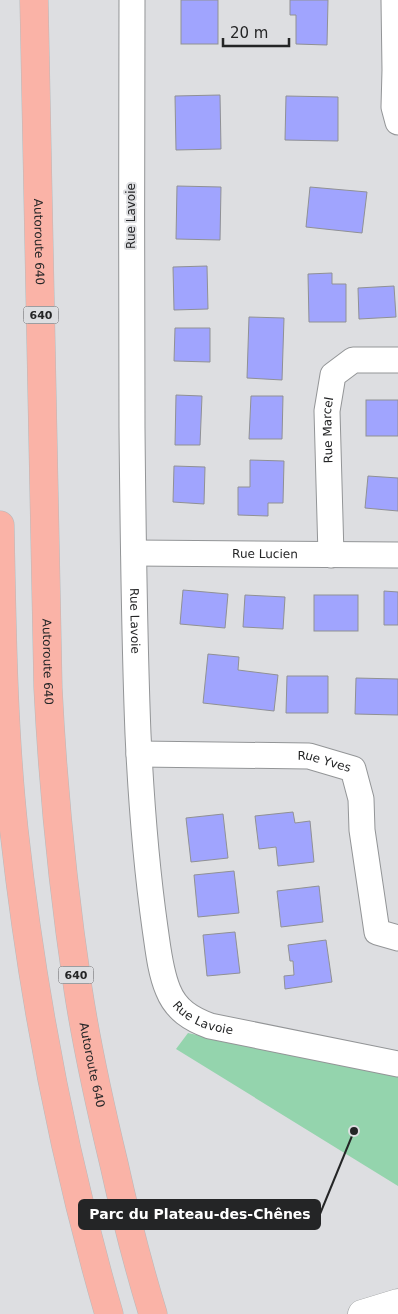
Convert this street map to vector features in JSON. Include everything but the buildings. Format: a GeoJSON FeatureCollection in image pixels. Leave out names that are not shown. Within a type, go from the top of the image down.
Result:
{"type":"FeatureCollection","features":[{"type":"Feature","properties":{"kind":"highway","name":"Autoroute 640"},"geometry":{"type":"LineString","coordinates":[[34,0],[48,688],[58,835],[71,940],[88,1045],[120,1192],[153,1314]]}},
{"type":"Feature","properties":{"kind":"highway"},"geometry":{"type":"LineString","coordinates":[[0,525],[7,743],[14,829],[30,947],[62,1131],[109,1314]]}},
{"type":"Feature","properties":{"kind":"street","name":"Rue Lavoie"},"geometry":{"type":"LineString","coordinates":[[132,0],[131,230],[136,688],[144,830],[152,907],[164,981],[176,1006],[184,1014],[210,1026],[398,1064]]}},
{"type":"Feature","properties":{"kind":"street"},"geometry":{"type":"LineString","coordinates":[[394,0],[394,107],[398,122]]}},
{"type":"Feature","properties":{"kind":"street","name":"Rue Marcel"},"geometry":{"type":"LineString","coordinates":[[331,555],[327,411],[334,375],[353,360],[398,360]]}},
{"type":"Feature","properties":{"kind":"street","name":"Rue Lucien"},"geometry":{"type":"LineString","coordinates":[[134,553],[398,555]]}},
{"type":"Feature","properties":{"kind":"street","name":"Rue Yves"},"geometry":{"type":"LineString","coordinates":[[139,754],[309,756],[353,769],[361,799],[362,830],[377,932],[398,938]]}},
{"type":"Feature","properties":{"kind":"street"},"geometry":{"type":"LineString","coordinates":[[362,1314],[398,1303]]}},
{"type":"Feature","properties":{"kind":"green space"},"geometry":{"type":"Polygon","coordinates":[[[188,1033],[398,1077],[398,1186],[176,1049],[188,1033]]]}},
{"type":"Feature","properties":{"kind":"place","name":"Parc du Plateau-des-Chênes"},"geometry":{"type":"Point","coordinates":[354,1131]}}]}
